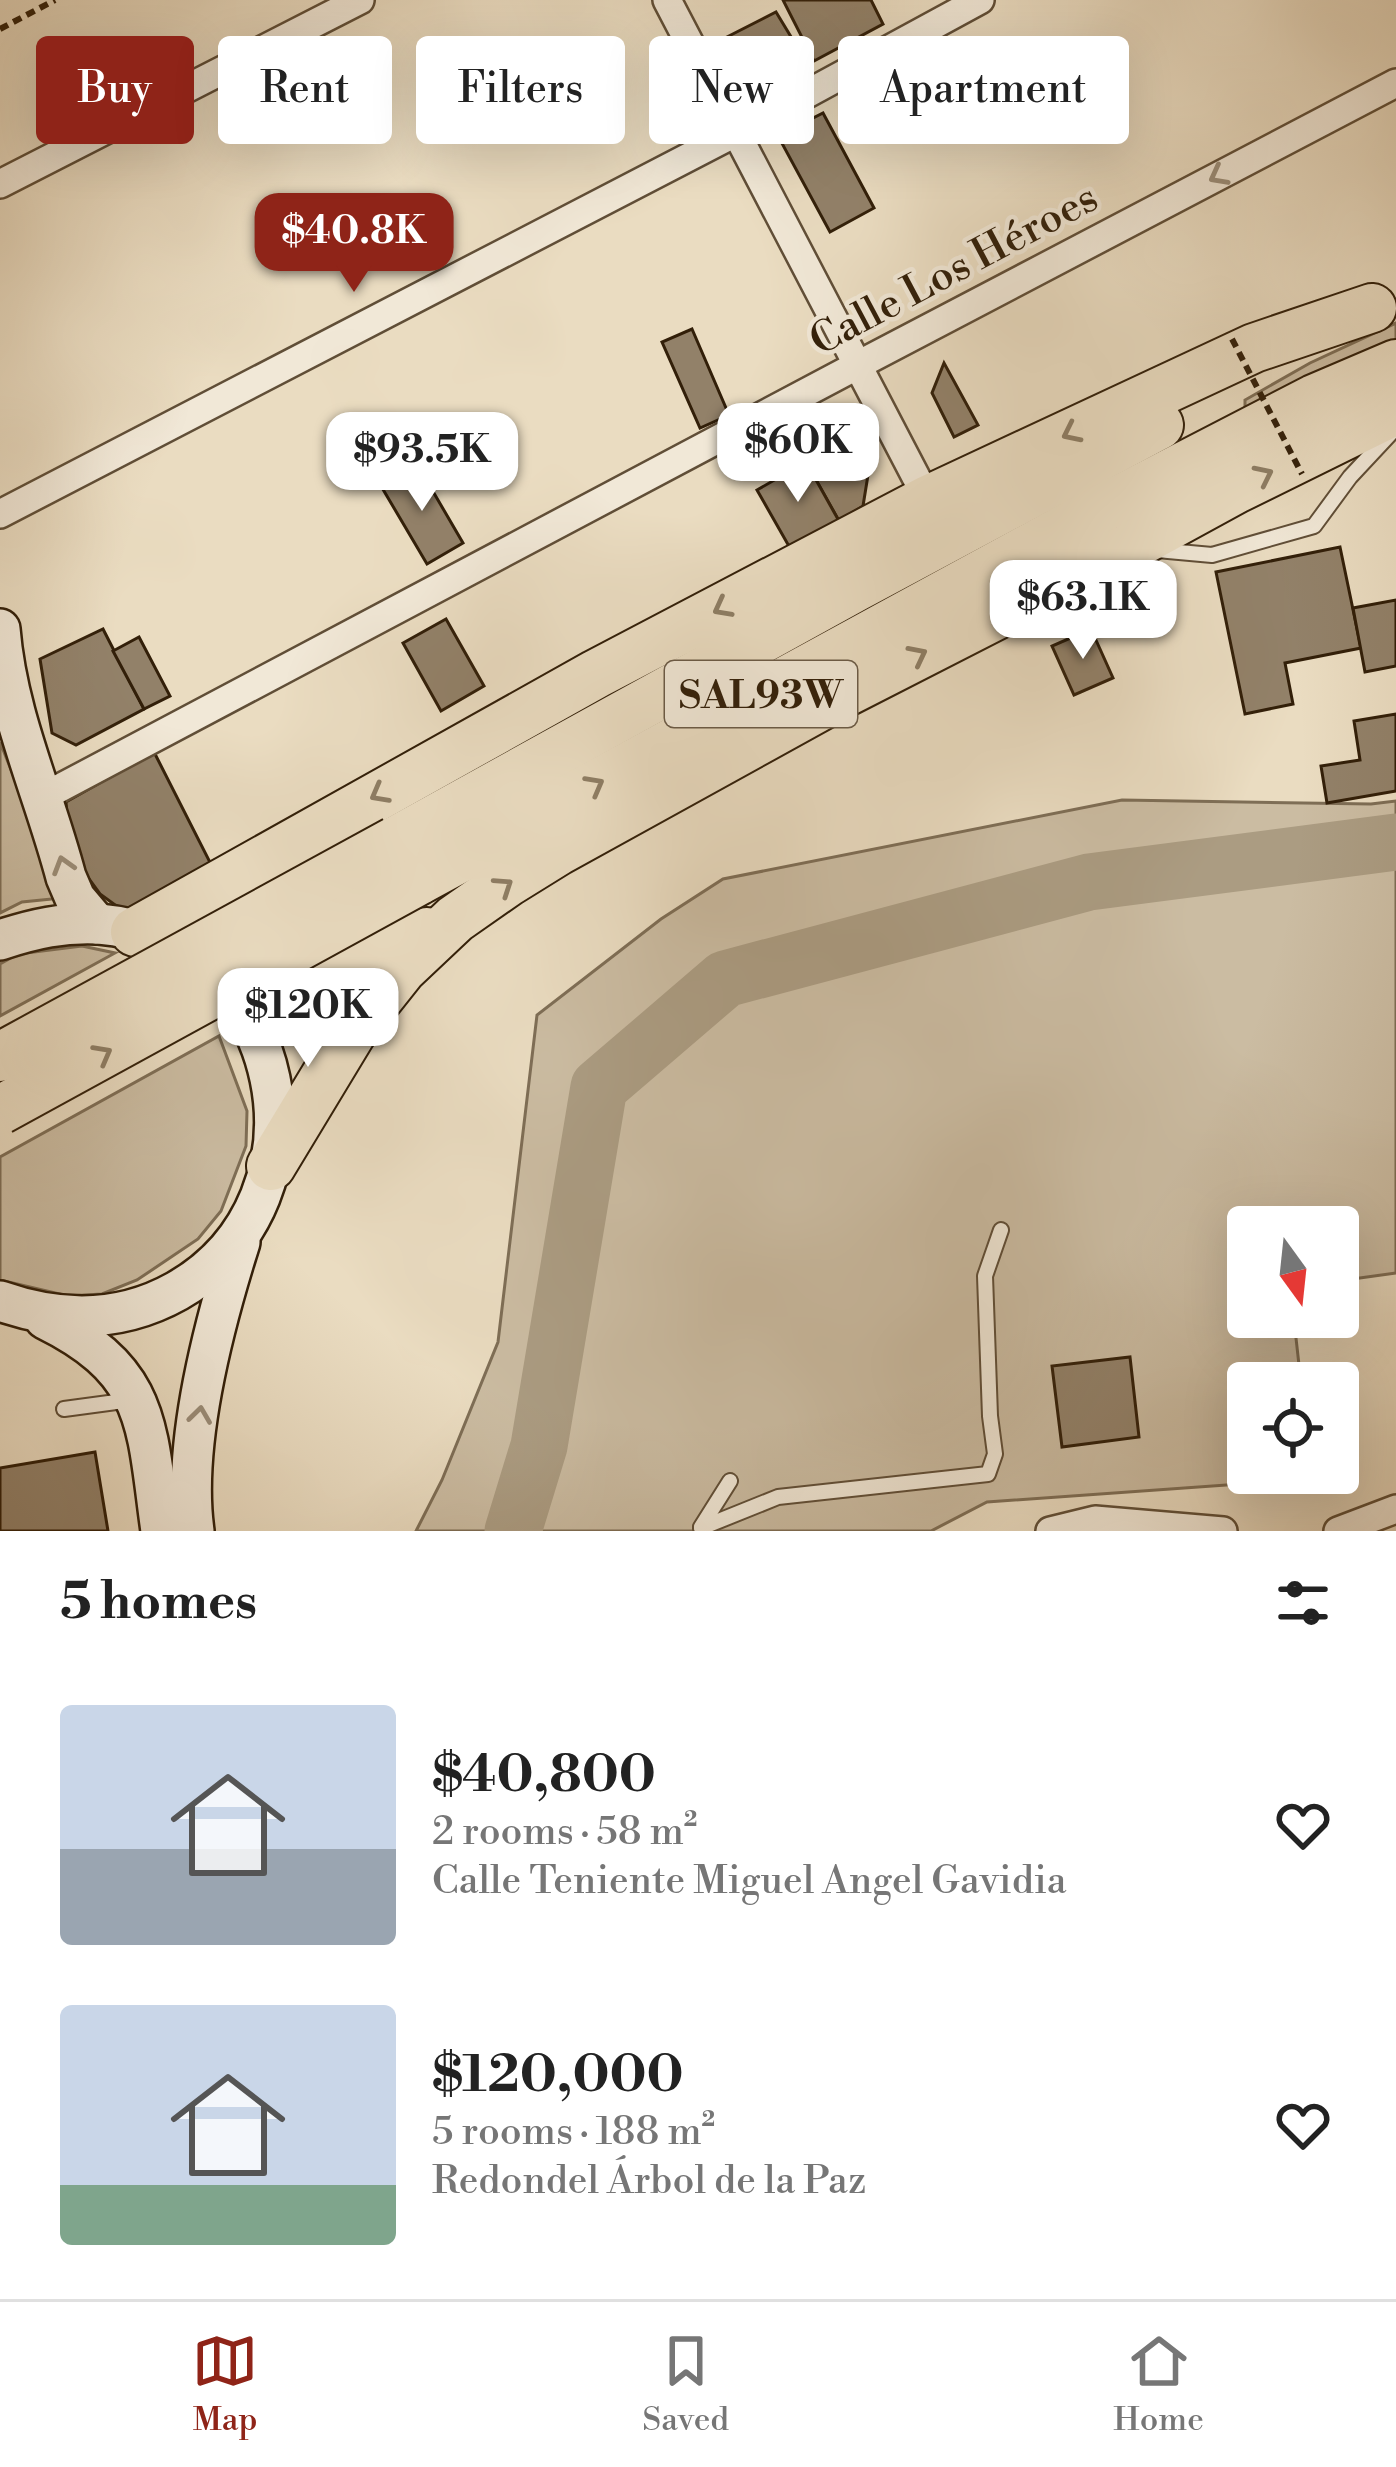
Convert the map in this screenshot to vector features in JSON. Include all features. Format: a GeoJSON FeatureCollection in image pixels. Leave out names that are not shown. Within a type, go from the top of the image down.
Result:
{"type":"FeatureCollection","features":[{"type":"Feature","properties":{"kind":"highway"},"geometry":{"type":"LineString","coordinates":[[116,928],[163,919],[596,674],[928,500],[1253,348],[1384,303]]}},
{"type":"Feature","properties":{"kind":"highway","name":"SAL93W"},"geometry":{"type":"LineString","coordinates":[[0,1110],[856,587],[1384,303]]}},
{"type":"Feature","properties":{"kind":"highway","name":"SAL93W"},"geometry":{"type":"LineString","coordinates":[[0,1057],[1116,527],[1314,399],[1396,364]]}},
{"type":"Feature","properties":{"kind":"highway"},"geometry":{"type":"LineString","coordinates":[[296,840],[263,877],[264,928],[272,950],[290,966],[310,974],[332,974],[455,919],[558,851],[846,692],[1116,527],[1236,489],[1396,410]]}},
{"type":"Feature","properties":{"kind":"highway"},"geometry":{"type":"LineString","coordinates":[[271,1166],[352,1032],[401,969],[455,919]]}},
{"type":"Feature","properties":{"kind":"main road"},"geometry":{"type":"LineString","coordinates":[[0,629],[8,686],[75,898],[116,928]]}},
{"type":"Feature","properties":{"kind":"main road"},"geometry":{"type":"LineString","coordinates":[[0,940],[64,924],[116,928],[170,945],[229,992],[266,1056],[276,1130],[271,1166],[221,1302],[192,1479],[194,1531]]}},
{"type":"Feature","properties":{"kind":"main road"},"geometry":{"type":"LineString","coordinates":[[15,1306],[83,1318],[138,1309],[188,1285],[245,1227]]}},
{"type":"Feature","properties":{"kind":"main road"},"geometry":{"type":"LineString","coordinates":[[15,1306],[73,1333],[105,1356],[123,1378],[145,1422],[160,1531]]}},
{"type":"Feature","properties":{"kind":"street"},"geometry":{"type":"LineString","coordinates":[[0,184],[360,0]]}},
{"type":"Feature","properties":{"kind":"street"},"geometry":{"type":"LineString","coordinates":[[667,0],[686,36]]}},
{"type":"Feature","properties":{"kind":"street"},"geometry":{"type":"LineString","coordinates":[[814,90],[980,0]]}},
{"type":"Feature","properties":{"kind":"street","name":"Calle Los Héroes"},"geometry":{"type":"LineString","coordinates":[[41,798],[1396,83]]}},
{"type":"Feature","properties":{"kind":"street"},"geometry":{"type":"LineString","coordinates":[[0,514],[713,144]]}},
{"type":"Feature","properties":{"kind":"street"},"geometry":{"type":"LineString","coordinates":[[742,144],[928,500]]}},
{"type":"Feature","properties":{"kind":"street"},"geometry":{"type":"LineString","coordinates":[[1338,1531],[1396,1509]]}},
{"type":"Feature","properties":{"kind":"street"},"geometry":{"type":"LineString","coordinates":[[1051,1531],[1096,1520],[1222,1531]]}},
{"type":"Feature","properties":{"kind":"lane"},"geometry":{"type":"LineString","coordinates":[[1116,527],[1212,554],[1314,526],[1350,477],[1396,428]]}},
{"type":"Feature","properties":{"kind":"lane"},"geometry":{"type":"LineString","coordinates":[[700,1529],[778,1497],[988,1474],[995,1454],[985,1276],[1001,1230]]}},
{"type":"Feature","properties":{"kind":"lane"},"geometry":{"type":"LineString","coordinates":[[64,1408],[136,1399]]}},
{"type":"Feature","properties":{"kind":"lane"},"geometry":{"type":"LineString","coordinates":[[700,1529],[730,1481]]}},
{"type":"Feature","properties":{"kind":"path"},"geometry":{"type":"LineString","coordinates":[[0,29],[55,0]]}},
{"type":"Feature","properties":{"kind":"path"},"geometry":{"type":"LineString","coordinates":[[1232,338],[1302,474]]}},
{"type":"Feature","properties":{"kind":"shaded area"},"geometry":{"type":"Polygon","coordinates":[[[1396,323],[1396,351],[1245,409],[1245,400],[1396,323]]]}},
{"type":"Feature","properties":{"kind":"shaded area"},"geometry":{"type":"Polygon","coordinates":[[[0,742],[62,898],[22,902],[0,913],[0,742]]]}},
{"type":"Feature","properties":{"kind":"shaded area"},"geometry":{"type":"Polygon","coordinates":[[[1122,800],[1396,801],[1396,1273],[1359,1278],[1359,1206],[1227,1206],[1227,1338],[1296,1338],[1299,1362],[1227,1362],[1227,1485],[987,1502],[931,1531],[416,1531],[498,1342],[537,1015],[661,919],[723,879],[1122,800]]]}},
{"type":"Feature","properties":{"kind":"shaded area"},"geometry":{"type":"Polygon","coordinates":[[[82,946],[115,953],[0,1016],[0,964],[18,954],[82,946]]]}},
{"type":"Feature","properties":{"kind":"shaded area"},"geometry":{"type":"Polygon","coordinates":[[[219,1036],[247,1111],[246,1146],[221,1211],[198,1239],[137,1280],[102,1294],[68,1296],[0,1280],[0,1157],[219,1036]]]}},
{"type":"Feature","properties":{"kind":"building"},"geometry":{"type":"Polygon","coordinates":[[[783,0],[871,0],[883,24],[861,36],[838,36],[838,48],[814,61],[814,36],[801,36],[783,0]]]}},
{"type":"Feature","properties":{"kind":"building"},"geometry":{"type":"Polygon","coordinates":[[[776,12],[791,36],[729,36],[776,12]]]}},
{"type":"Feature","properties":{"kind":"building"},"geometry":{"type":"Polygon","coordinates":[[[823,113],[874,208],[830,232],[782,144],[814,144],[814,118],[823,113]]]}},
{"type":"Feature","properties":{"kind":"building"},"geometry":{"type":"Polygon","coordinates":[[[692,329],[729,415],[700,428],[662,342],[692,329]]]}},
{"type":"Feature","properties":{"kind":"building"},"geometry":{"type":"Polygon","coordinates":[[[944,363],[978,425],[954,437],[932,393],[944,363]]]}},
{"type":"Feature","properties":{"kind":"building"},"geometry":{"type":"Polygon","coordinates":[[[849,440],[868,475],[863,506],[839,521],[806,462],[849,440]]]}},
{"type":"Feature","properties":{"kind":"building"},"geometry":{"type":"Polygon","coordinates":[[[806,462],[839,521],[790,548],[757,490],[806,462]]]}},
{"type":"Feature","properties":{"kind":"building"},"geometry":{"type":"Polygon","coordinates":[[[417,464],[463,543],[427,564],[381,486],[417,464]]]}},
{"type":"Feature","properties":{"kind":"building"},"geometry":{"type":"Polygon","coordinates":[[[1340,547],[1361,648],[1285,663],[1293,704],[1245,714],[1216,572],[1340,547]]]}},
{"type":"Feature","properties":{"kind":"building"},"geometry":{"type":"Polygon","coordinates":[[[1396,600],[1396,666],[1365,672],[1353,608],[1396,600]]]}},
{"type":"Feature","properties":{"kind":"building"},"geometry":{"type":"Polygon","coordinates":[[[446,619],[484,686],[441,711],[403,643],[446,619]]]}},
{"type":"Feature","properties":{"kind":"building"},"geometry":{"type":"Polygon","coordinates":[[[103,629],[144,709],[76,745],[52,733],[40,659],[103,629]]]}},
{"type":"Feature","properties":{"kind":"building"},"geometry":{"type":"Polygon","coordinates":[[[1091,629],[1113,678],[1074,695],[1052,646],[1091,629]]]}},
{"type":"Feature","properties":{"kind":"building"},"geometry":{"type":"Polygon","coordinates":[[[139,637],[170,696],[144,709],[113,651],[139,637]]]}},
{"type":"Feature","properties":{"kind":"building"},"geometry":{"type":"Polygon","coordinates":[[[1396,714],[1396,791],[1327,803],[1321,766],[1360,760],[1354,721],[1396,714]]]}},
{"type":"Feature","properties":{"kind":"building"},"geometry":{"type":"Polygon","coordinates":[[[154,752],[218,878],[149,914],[122,910],[100,894],[81,868],[68,832],[66,802],[154,752]]]}},
{"type":"Feature","properties":{"kind":"building"},"geometry":{"type":"Polygon","coordinates":[[[1130,1357],[1139,1437],[1062,1447],[1052,1366],[1130,1357]]]}},
{"type":"Feature","properties":{"kind":"building"},"geometry":{"type":"Polygon","coordinates":[[[95,1452],[108,1531],[0,1531],[0,1468],[95,1452]]]}},
{"type":"Feature","properties":{"kind":"waterway"},"geometry":{"type":"LineString","coordinates":[[513,1531],[539,1446],[599,1087],[725,979],[1089,882],[1396,842]]}}]}
